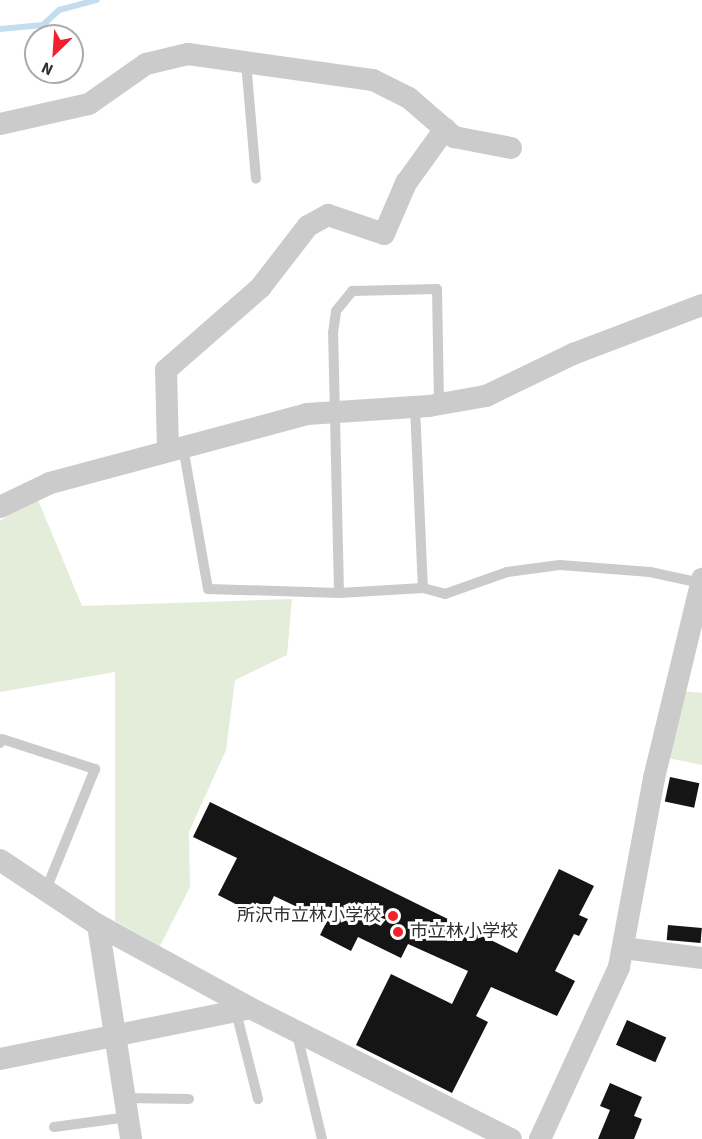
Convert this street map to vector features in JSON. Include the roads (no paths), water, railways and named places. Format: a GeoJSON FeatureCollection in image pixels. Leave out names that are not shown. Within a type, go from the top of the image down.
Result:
{"type":"FeatureCollection","features":[{"type":"Feature","properties":{"kind":"street"},"geometry":{"type":"LineString","coordinates":[[0,124],[90,104],[146,64],[188,54],[373,80],[409,98],[454,137],[511,148]]}},
{"type":"Feature","properties":{"kind":"street"},"geometry":{"type":"LineString","coordinates":[[176,449],[166,370],[260,288],[308,226],[328,215],[384,234],[406,183],[445,129]]}},
{"type":"Feature","properties":{"kind":"street"},"geometry":{"type":"LineString","coordinates":[[0,507],[50,483],[307,414],[415,407],[486,396],[573,354],[702,305]]}},
{"type":"Feature","properties":{"kind":"street"},"geometry":{"type":"LineString","coordinates":[[540,1139],[623,948],[654,778],[701,581]]}},
{"type":"Feature","properties":{"kind":"street"},"geometry":{"type":"LineString","coordinates":[[0,860],[98,925],[243,1010],[296,1030],[511,1139]]}},
{"type":"Feature","properties":{"kind":"street"},"geometry":{"type":"LineString","coordinates":[[98,925],[128,1118]]}},
{"type":"Feature","properties":{"kind":"street"},"geometry":{"type":"LineString","coordinates":[[623,948],[702,958]]}},
{"type":"Feature","properties":{"kind":"street"},"geometry":{"type":"LineString","coordinates":[[0,1059],[243,1010]]}},
{"type":"Feature","properties":{"kind":"lane"},"geometry":{"type":"LineString","coordinates":[[246,62],[256,178]]}},
{"type":"Feature","properties":{"kind":"lane"},"geometry":{"type":"LineString","coordinates":[[339,593],[335,412],[336,311],[352,291],[370,287],[437,289],[439,404]]}},
{"type":"Feature","properties":{"kind":"lane"},"geometry":{"type":"LineString","coordinates":[[415,407],[423,588]]}},
{"type":"Feature","properties":{"kind":"lane"},"geometry":{"type":"LineString","coordinates":[[176,449],[208,589],[339,593],[423,588],[446,594],[507,572],[560,565],[650,572],[701,581]]}},
{"type":"Feature","properties":{"kind":"lane"},"geometry":{"type":"LineString","coordinates":[[0,743],[2,739],[95,769],[45,892]]}},
{"type":"Feature","properties":{"kind":"lane"},"geometry":{"type":"LineString","coordinates":[[243,1010],[258,1099]]}},
{"type":"Feature","properties":{"kind":"lane"},"geometry":{"type":"LineString","coordinates":[[296,1030],[322,1139]]}},
{"type":"Feature","properties":{"kind":"lane"},"geometry":{"type":"LineString","coordinates":[[54,1127],[128,1118],[189,1099]]}},
{"type":"Feature","properties":{"kind":"waterway"},"geometry":{"type":"LineString","coordinates":[[0,29],[43,25],[59,10],[97,0]]}},
{"type":"Feature","properties":{"kind":"place","name":"所沢市立林小学校"},"geometry":{"type":"Point","coordinates":[393,916]}},
{"type":"Feature","properties":{"kind":"place","name":"市立林小学校"},"geometry":{"type":"Point","coordinates":[398,932]}}]}
